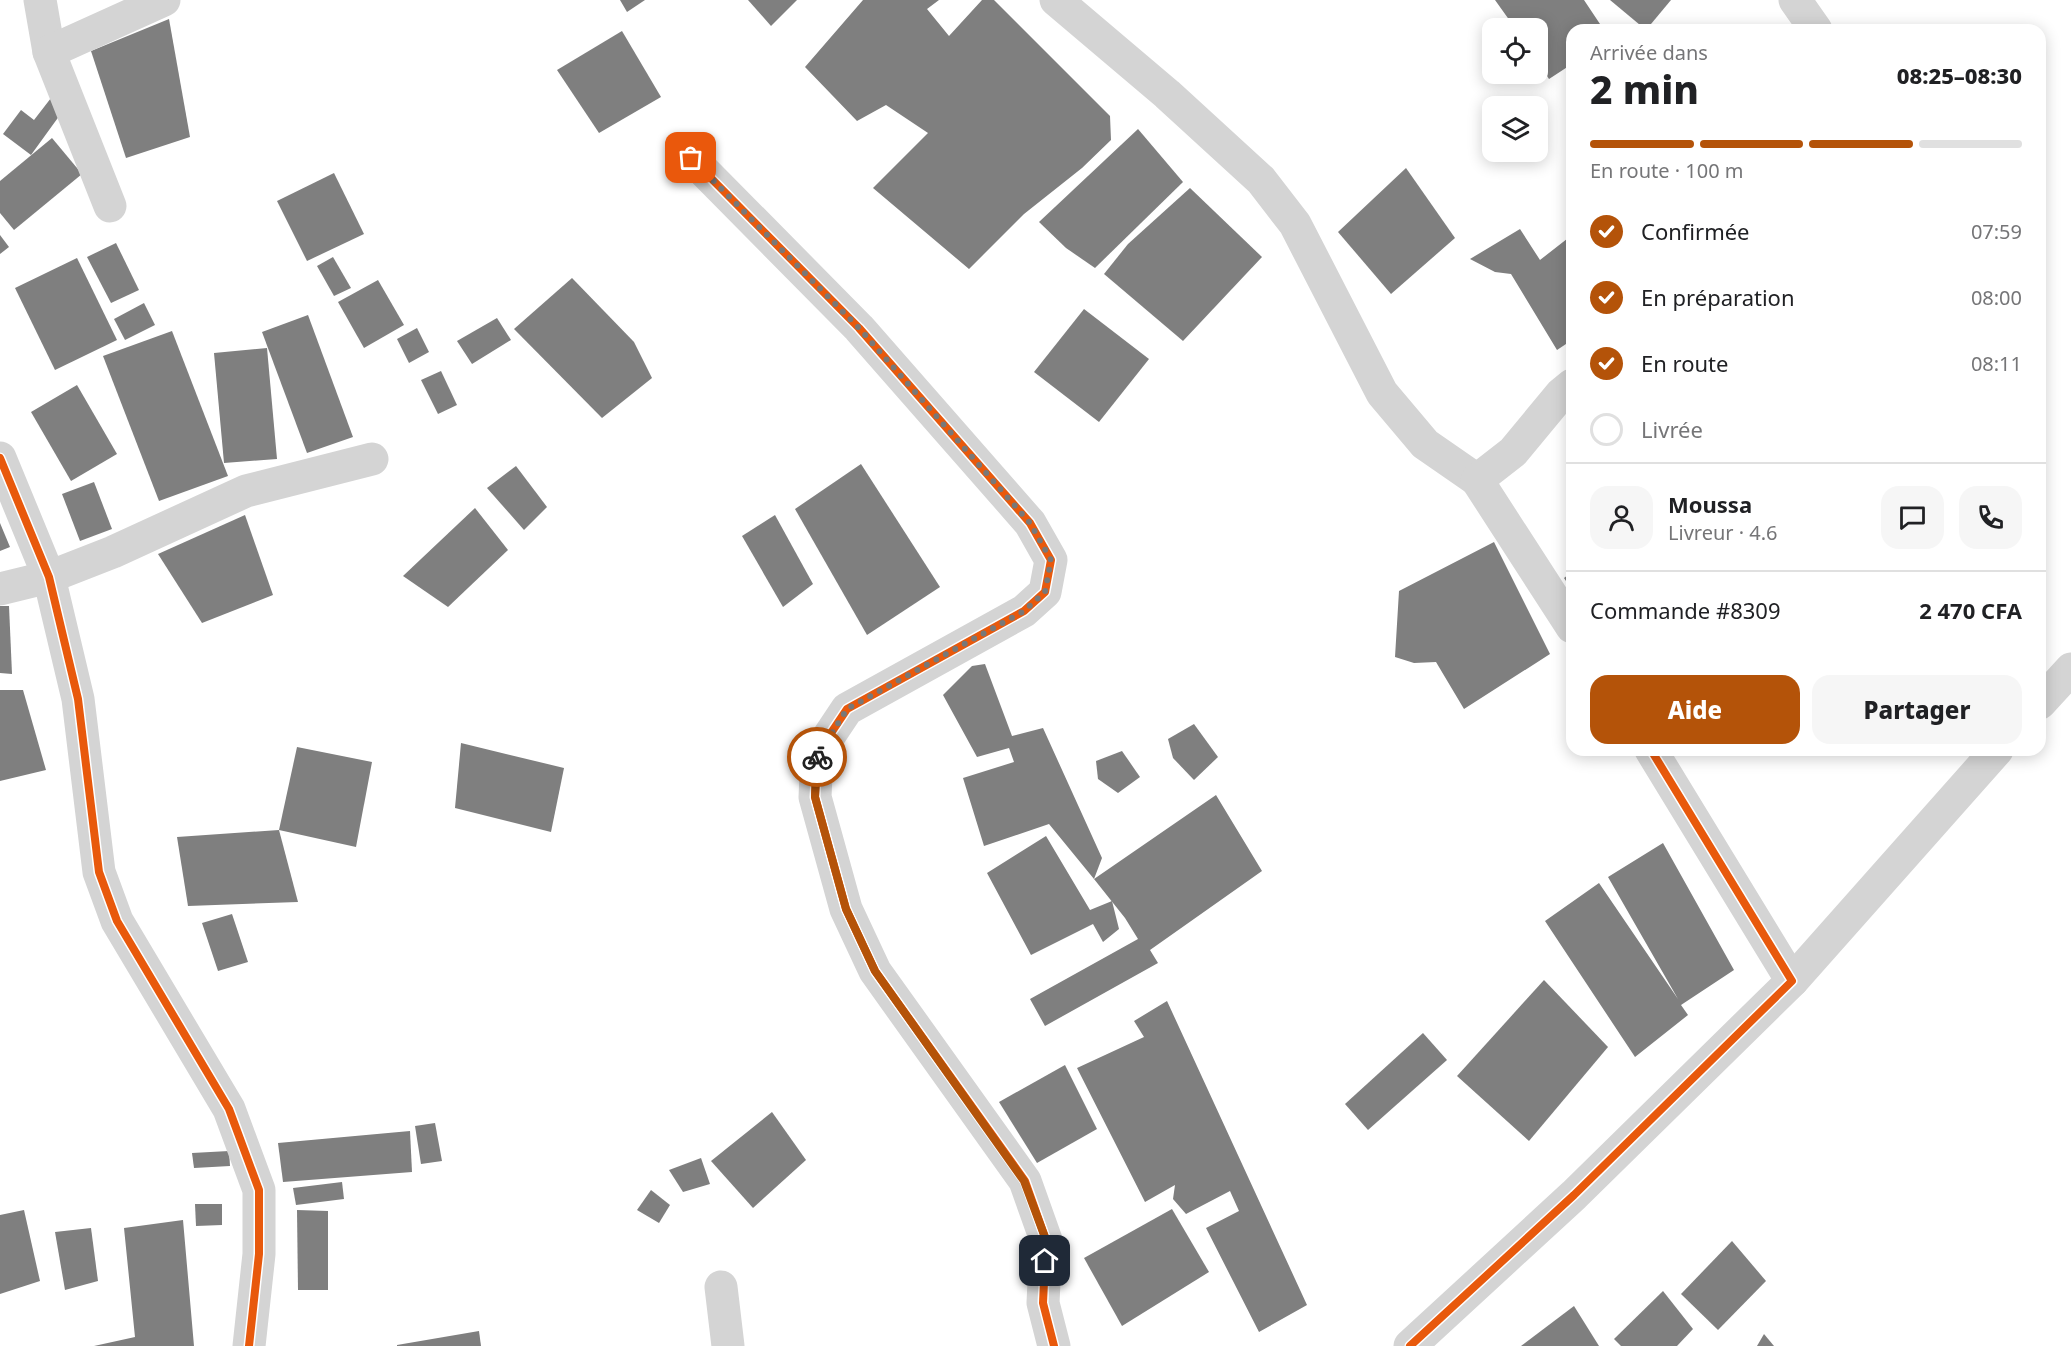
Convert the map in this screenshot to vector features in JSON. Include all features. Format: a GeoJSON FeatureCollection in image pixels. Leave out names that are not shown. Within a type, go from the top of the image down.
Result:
{"type":"FeatureCollection","features":[{"type":"Feature","properties":{"kind":"street"},"geometry":{"type":"LineString","coordinates":[[40,0],[50,52],[110,206]]}},
{"type":"Feature","properties":{"kind":"street"},"geometry":{"type":"LineString","coordinates":[[50,52],[164,0]]}},
{"type":"Feature","properties":{"kind":"street"},"geometry":{"type":"LineString","coordinates":[[1056,0],[1167,94],[1261,180],[1295,224],[1382,393],[1425,444],[1477,480],[1566,618]]}},
{"type":"Feature","properties":{"kind":"street"},"geometry":{"type":"LineString","coordinates":[[1795,0],[1812,24]]}},
{"type":"Feature","properties":{"kind":"street"},"geometry":{"type":"LineString","coordinates":[[691,158],[859,328],[1030,523],[1051,560],[1045,592],[1024,611],[847,709],[817,754],[815,797],[846,909],[875,971],[1024,1181],[1046,1240],[1043,1303],[1054,1346]]}},
{"type":"Feature","properties":{"kind":"street"},"geometry":{"type":"LineString","coordinates":[[1477,480],[1513,452],[1566,390]]}},
{"type":"Feature","properties":{"kind":"street"},"geometry":{"type":"LineString","coordinates":[[0,458],[49,577],[78,699],[99,872],[117,921],[229,1109],[259,1190],[259,1254],[249,1346]]}},
{"type":"Feature","properties":{"kind":"street"},"geometry":{"type":"LineString","coordinates":[[0,589],[49,577],[113,552],[246,491],[372,459]]}},
{"type":"Feature","properties":{"kind":"street"},"geometry":{"type":"LineString","coordinates":[[2046,696],[2071,669]]}},
{"type":"Feature","properties":{"kind":"street"},"geometry":{"type":"LineString","coordinates":[[1655,756],[1792,981]]}},
{"type":"Feature","properties":{"kind":"street"},"geometry":{"type":"LineString","coordinates":[[1410,1346],[1574,1195],[1792,981],[1985,756]]}},
{"type":"Feature","properties":{"kind":"street"},"geometry":{"type":"LineString","coordinates":[[721,1287],[728,1346]]}},
{"type":"Feature","properties":{"kind":"building"},"geometry":{"type":"Polygon","coordinates":[[[620,0],[645,0],[627,12],[620,0]]]}},
{"type":"Feature","properties":{"kind":"building"},"geometry":{"type":"Polygon","coordinates":[[[748,0],[797,0],[771,26],[748,0]]]}},
{"type":"Feature","properties":{"kind":"building"},"geometry":{"type":"Polygon","coordinates":[[[863,0],[939,0],[927,9],[949,36],[982,0],[994,0],[1110,116],[1111,140],[1082,168],[1024,214],[969,269],[873,188],[928,133],[886,105],[857,121],[805,67],[863,0]]]}},
{"type":"Feature","properties":{"kind":"building"},"geometry":{"type":"Polygon","coordinates":[[[1495,0],[1584,0],[1600,24],[1566,24],[1566,68],[1549,79],[1548,18],[1508,18],[1495,0]]]}},
{"type":"Feature","properties":{"kind":"building"},"geometry":{"type":"Polygon","coordinates":[[[1610,0],[1671,0],[1651,24],[1639,24],[1610,0]]]}},
{"type":"Feature","properties":{"kind":"building"},"geometry":{"type":"Polygon","coordinates":[[[169,19],[190,137],[126,158],[91,51],[169,19]]]}},
{"type":"Feature","properties":{"kind":"building"},"geometry":{"type":"Polygon","coordinates":[[[622,31],[661,97],[599,133],[557,70],[622,31]]]}},
{"type":"Feature","properties":{"kind":"building"},"geometry":{"type":"Polygon","coordinates":[[[51,98],[65,108],[31,155],[3,134],[21,110],[34,120],[51,98]]]}},
{"type":"Feature","properties":{"kind":"building"},"geometry":{"type":"Polygon","coordinates":[[[1138,129],[1183,182],[1095,268],[1066,248],[1039,222],[1138,129]]]}},
{"type":"Feature","properties":{"kind":"building"},"geometry":{"type":"Polygon","coordinates":[[[52,138],[82,174],[14,230],[0,213],[0,181],[52,138]]]}},
{"type":"Feature","properties":{"kind":"building"},"geometry":{"type":"Polygon","coordinates":[[[1406,168],[1455,238],[1391,294],[1338,232],[1406,168]]]}},
{"type":"Feature","properties":{"kind":"building"},"geometry":{"type":"Polygon","coordinates":[[[334,173],[364,234],[307,261],[277,201],[334,173]]]}},
{"type":"Feature","properties":{"kind":"building"},"geometry":{"type":"Polygon","coordinates":[[[1190,188],[1262,257],[1183,341],[1104,274],[1128,244],[1190,188]]]}},
{"type":"Feature","properties":{"kind":"building"},"geometry":{"type":"Polygon","coordinates":[[[1520,229],[1540,260],[1566,240],[1566,344],[1557,350],[1511,274],[1495,272],[1470,259],[1520,229]]]}},
{"type":"Feature","properties":{"kind":"building"},"geometry":{"type":"Polygon","coordinates":[[[0,235],[9,247],[0,254],[0,235]]]}},
{"type":"Feature","properties":{"kind":"building"},"geometry":{"type":"Polygon","coordinates":[[[116,243],[139,290],[111,303],[87,257],[116,243]]]}},
{"type":"Feature","properties":{"kind":"building"},"geometry":{"type":"Polygon","coordinates":[[[333,257],[351,288],[334,296],[317,266],[333,257]]]}},
{"type":"Feature","properties":{"kind":"building"},"geometry":{"type":"Polygon","coordinates":[[[77,258],[117,340],[55,370],[15,288],[77,258]]]}},
{"type":"Feature","properties":{"kind":"building"},"geometry":{"type":"Polygon","coordinates":[[[572,278],[634,342],[652,378],[602,418],[514,329],[572,278]]]}},
{"type":"Feature","properties":{"kind":"building"},"geometry":{"type":"Polygon","coordinates":[[[378,280],[404,325],[364,348],[338,302],[378,280]]]}},
{"type":"Feature","properties":{"kind":"building"},"geometry":{"type":"Polygon","coordinates":[[[144,303],[155,325],[125,340],[114,319],[144,303]]]}},
{"type":"Feature","properties":{"kind":"building"},"geometry":{"type":"Polygon","coordinates":[[[1084,309],[1149,359],[1099,422],[1034,372],[1084,309]]]}},
{"type":"Feature","properties":{"kind":"building"},"geometry":{"type":"Polygon","coordinates":[[[308,315],[353,437],[307,453],[262,332],[308,315]]]}},
{"type":"Feature","properties":{"kind":"building"},"geometry":{"type":"Polygon","coordinates":[[[497,318],[511,340],[472,364],[457,341],[497,318]]]}},
{"type":"Feature","properties":{"kind":"building"},"geometry":{"type":"Polygon","coordinates":[[[417,328],[429,352],[409,363],[397,339],[417,328]]]}},
{"type":"Feature","properties":{"kind":"building"},"geometry":{"type":"Polygon","coordinates":[[[172,331],[228,476],[159,501],[103,356],[172,331]]]}},
{"type":"Feature","properties":{"kind":"building"},"geometry":{"type":"Polygon","coordinates":[[[267,348],[277,459],[224,463],[214,353],[267,348]]]}},
{"type":"Feature","properties":{"kind":"building"},"geometry":{"type":"Polygon","coordinates":[[[441,371],[457,405],[438,414],[421,380],[441,371]]]}},
{"type":"Feature","properties":{"kind":"building"},"geometry":{"type":"Polygon","coordinates":[[[77,385],[117,454],[71,481],[31,412],[77,385]]]}},
{"type":"Feature","properties":{"kind":"building"},"geometry":{"type":"Polygon","coordinates":[[[861,464],[940,587],[867,635],[795,509],[861,464]]]}},
{"type":"Feature","properties":{"kind":"building"},"geometry":{"type":"Polygon","coordinates":[[[516,466],[547,507],[524,530],[487,488],[516,466]]]}},
{"type":"Feature","properties":{"kind":"building"},"geometry":{"type":"Polygon","coordinates":[[[94,482],[112,529],[80,541],[62,494],[94,482]]]}},
{"type":"Feature","properties":{"kind":"building"},"geometry":{"type":"Polygon","coordinates":[[[475,508],[508,550],[448,607],[403,576],[475,508]]]}},
{"type":"Feature","properties":{"kind":"building"},"geometry":{"type":"Polygon","coordinates":[[[245,515],[273,595],[202,623],[158,554],[245,515]]]}},
{"type":"Feature","properties":{"kind":"building"},"geometry":{"type":"Polygon","coordinates":[[[775,515],[813,584],[783,607],[742,536],[775,515]]]}},
{"type":"Feature","properties":{"kind":"building"},"geometry":{"type":"Polygon","coordinates":[[[0,523],[10,547],[0,551],[0,523]]]}},
{"type":"Feature","properties":{"kind":"building"},"geometry":{"type":"Polygon","coordinates":[[[1494,542],[1550,654],[1464,709],[1436,662],[1414,663],[1395,657],[1399,591],[1494,542]]]}},
{"type":"Feature","properties":{"kind":"building"},"geometry":{"type":"Polygon","coordinates":[[[0,606],[9,606],[12,674],[0,673],[0,606]]]}},
{"type":"Feature","properties":{"kind":"building"},"geometry":{"type":"Polygon","coordinates":[[[985,664],[1012,736],[1043,728],[1102,858],[1094,879],[1049,824],[984,846],[963,778],[1014,762],[1009,748],[977,757],[943,695],[972,666],[985,664]]]}},
{"type":"Feature","properties":{"kind":"building"},"geometry":{"type":"Polygon","coordinates":[[[0,690],[23,690],[46,770],[0,781],[0,690]]]}},
{"type":"Feature","properties":{"kind":"building"},"geometry":{"type":"Polygon","coordinates":[[[1194,724],[1218,757],[1194,780],[1173,758],[1168,739],[1194,724]]]}},
{"type":"Feature","properties":{"kind":"building"},"geometry":{"type":"Polygon","coordinates":[[[461,743],[564,768],[551,832],[455,808],[461,743]]]}},
{"type":"Feature","properties":{"kind":"building"},"geometry":{"type":"Polygon","coordinates":[[[297,747],[372,762],[356,847],[279,830],[297,747]]]}},
{"type":"Feature","properties":{"kind":"building"},"geometry":{"type":"Polygon","coordinates":[[[1122,751],[1140,777],[1118,793],[1098,779],[1096,761],[1122,751]]]}},
{"type":"Feature","properties":{"kind":"building"},"geometry":{"type":"Polygon","coordinates":[[[1216,795],[1262,871],[1150,950],[1158,963],[1045,1026],[1030,999],[1138,939],[1125,918],[1094,879],[1216,795]]]}},
{"type":"Feature","properties":{"kind":"building"},"geometry":{"type":"Polygon","coordinates":[[[279,830],[298,902],[188,906],[177,837],[279,830]]]}},
{"type":"Feature","properties":{"kind":"building"},"geometry":{"type":"Polygon","coordinates":[[[1046,836],[1090,910],[1112,901],[1119,929],[1103,942],[1093,924],[1031,955],[987,873],[1046,836]]]}},
{"type":"Feature","properties":{"kind":"building"},"geometry":{"type":"Polygon","coordinates":[[[1663,843],[1734,970],[1681,1005],[1688,1015],[1635,1057],[1545,921],[1599,883],[1678,999],[1608,877],[1663,843]]]}},
{"type":"Feature","properties":{"kind":"building"},"geometry":{"type":"Polygon","coordinates":[[[232,914],[248,962],[218,971],[202,923],[232,914]]]}},
{"type":"Feature","properties":{"kind":"building"},"geometry":{"type":"Polygon","coordinates":[[[1544,980],[1608,1047],[1529,1141],[1457,1076],[1544,980]]]}},
{"type":"Feature","properties":{"kind":"building"},"geometry":{"type":"Polygon","coordinates":[[[1167,1001],[1307,1305],[1259,1332],[1206,1228],[1239,1211],[1230,1191],[1186,1214],[1173,1199],[1175,1185],[1145,1202],[1077,1068],[1144,1037],[1134,1021],[1167,1001]]]}},
{"type":"Feature","properties":{"kind":"building"},"geometry":{"type":"Polygon","coordinates":[[[1423,1033],[1447,1060],[1368,1130],[1345,1104],[1423,1033]]]}},
{"type":"Feature","properties":{"kind":"building"},"geometry":{"type":"Polygon","coordinates":[[[1065,1065],[1097,1129],[1037,1163],[999,1102],[1065,1065]]]}},
{"type":"Feature","properties":{"kind":"building"},"geometry":{"type":"Polygon","coordinates":[[[772,1112],[806,1160],[753,1208],[711,1161],[772,1112]]]}},
{"type":"Feature","properties":{"kind":"building"},"geometry":{"type":"Polygon","coordinates":[[[435,1123],[442,1161],[421,1164],[415,1126],[435,1123]]]}},
{"type":"Feature","properties":{"kind":"building"},"geometry":{"type":"Polygon","coordinates":[[[410,1131],[412,1172],[283,1182],[278,1143],[410,1131]]]}},
{"type":"Feature","properties":{"kind":"building"},"geometry":{"type":"Polygon","coordinates":[[[229,1151],[230,1166],[194,1168],[192,1153],[229,1151]]]}},
{"type":"Feature","properties":{"kind":"building"},"geometry":{"type":"Polygon","coordinates":[[[701,1158],[710,1184],[683,1192],[669,1170],[701,1158]]]}},
{"type":"Feature","properties":{"kind":"building"},"geometry":{"type":"Polygon","coordinates":[[[342,1182],[344,1199],[296,1205],[293,1188],[342,1182]]]}},
{"type":"Feature","properties":{"kind":"building"},"geometry":{"type":"Polygon","coordinates":[[[651,1190],[670,1205],[659,1223],[637,1210],[651,1190]]]}},
{"type":"Feature","properties":{"kind":"building"},"geometry":{"type":"Polygon","coordinates":[[[195,1204],[222,1204],[222,1225],[196,1226],[195,1204]]]}},
{"type":"Feature","properties":{"kind":"building"},"geometry":{"type":"Polygon","coordinates":[[[1172,1209],[1209,1272],[1122,1326],[1084,1258],[1172,1209]]]}},
{"type":"Feature","properties":{"kind":"building"},"geometry":{"type":"Polygon","coordinates":[[[24,1210],[40,1281],[0,1294],[0,1215],[24,1210]]]}},
{"type":"Feature","properties":{"kind":"building"},"geometry":{"type":"Polygon","coordinates":[[[297,1210],[328,1211],[328,1290],[298,1290],[297,1210]]]}},
{"type":"Feature","properties":{"kind":"building"},"geometry":{"type":"Polygon","coordinates":[[[183,1220],[194,1346],[94,1346],[135,1337],[124,1228],[183,1220]]]}},
{"type":"Feature","properties":{"kind":"building"},"geometry":{"type":"Polygon","coordinates":[[[91,1228],[98,1281],[65,1290],[55,1232],[91,1228]]]}},
{"type":"Feature","properties":{"kind":"building"},"geometry":{"type":"Polygon","coordinates":[[[1732,1241],[1766,1281],[1718,1330],[1681,1294],[1732,1241]]]}},
{"type":"Feature","properties":{"kind":"building"},"geometry":{"type":"Polygon","coordinates":[[[1663,1291],[1693,1329],[1677,1346],[1621,1346],[1614,1339],[1663,1291]]]}},
{"type":"Feature","properties":{"kind":"building"},"geometry":{"type":"Polygon","coordinates":[[[1574,1306],[1599,1346],[1521,1346],[1574,1306]]]}},
{"type":"Feature","properties":{"kind":"building"},"geometry":{"type":"Polygon","coordinates":[[[479,1331],[481,1346],[397,1346],[397,1345],[479,1331]]]}},
{"type":"Feature","properties":{"kind":"building"},"geometry":{"type":"Polygon","coordinates":[[[1764,1334],[1774,1346],[1757,1346],[1764,1334]]]}},
{"type":"Feature","properties":{"kind":"cycle path"},"geometry":{"type":"LineString","coordinates":[[691,158],[859,328],[1030,523],[1051,560],[1045,592],[1024,611],[847,709],[817,754],[815,797],[846,909],[875,971],[1025,1181],[1046,1240],[1043,1303],[1054,1346]]}},
{"type":"Feature","properties":{"kind":"cycle path"},"geometry":{"type":"LineString","coordinates":[[0,458],[49,577],[78,699],[99,872],[117,921],[229,1109],[259,1190],[259,1254],[249,1346]]}},
{"type":"Feature","properties":{"kind":"cycle path"},"geometry":{"type":"LineString","coordinates":[[1410,1346],[1574,1195],[1792,981],[1655,756]]}},
{"type":"Feature","properties":{"kind":"way so far"},"geometry":{"type":"LineString","coordinates":[[691,158],[859,328],[1030,523],[1051,560],[1045,592],[1024,611],[847,709],[817,757]]}},
{"type":"Feature","properties":{"kind":"route"},"geometry":{"type":"LineString","coordinates":[[817,757],[815,797],[846,909],[875,971],[1024,1181],[1046,1240],[1045,1261]]}}]}
